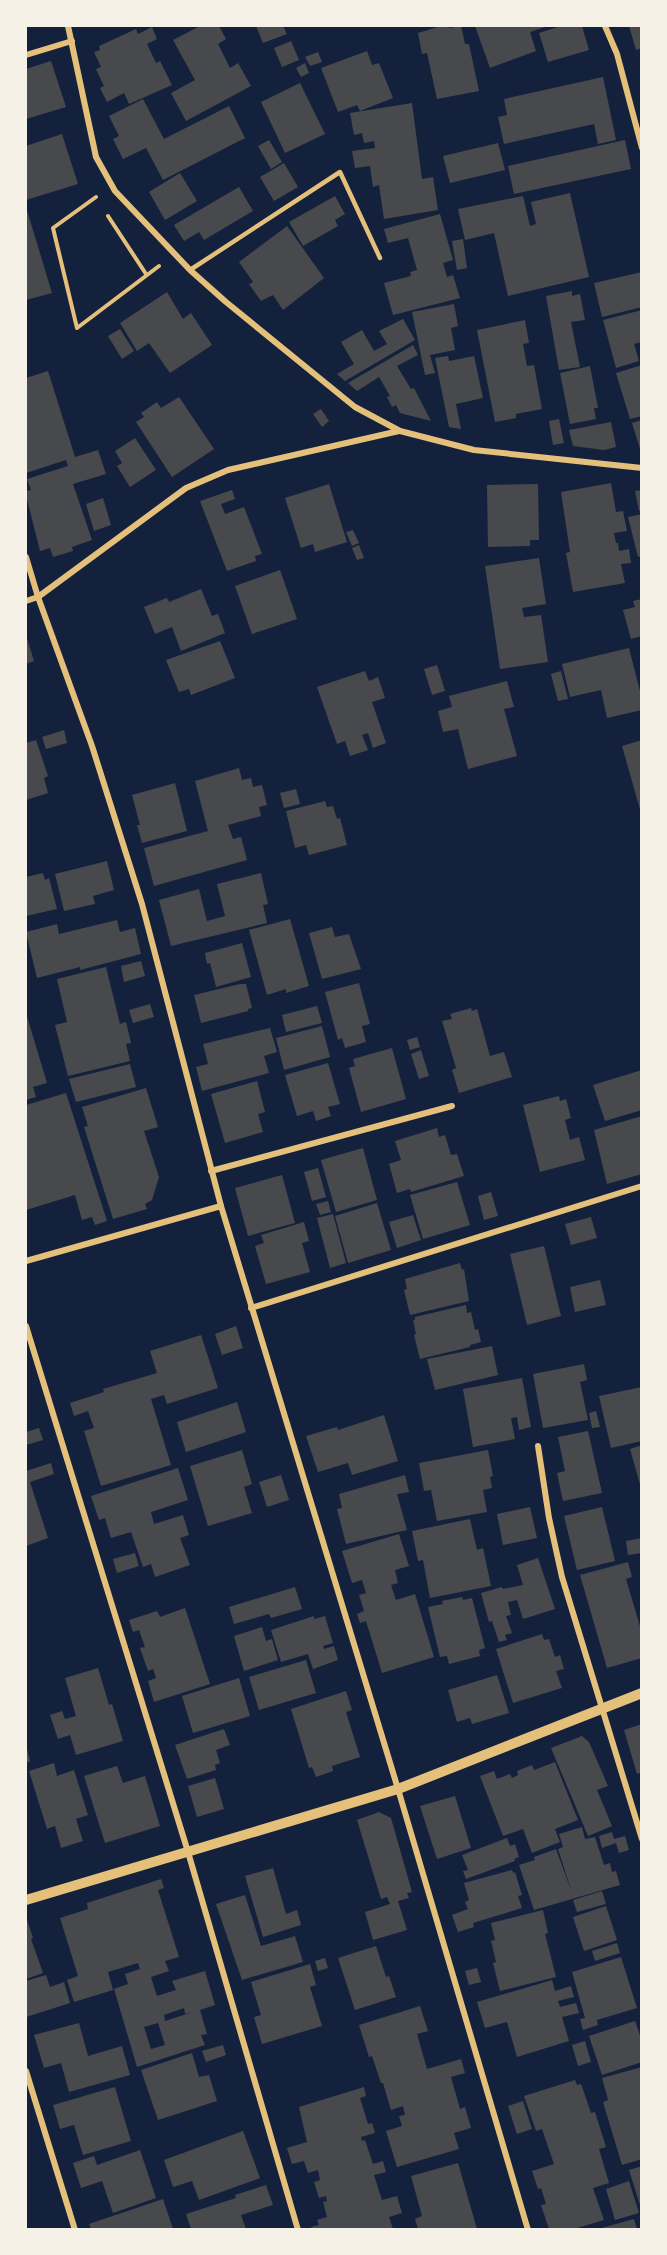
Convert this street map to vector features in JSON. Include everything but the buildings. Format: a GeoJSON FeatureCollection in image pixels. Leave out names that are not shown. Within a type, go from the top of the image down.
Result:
{"type":"FeatureCollection","features":[{"type":"Feature","properties":{"kind":"street"},"geometry":{"type":"LineString","coordinates":[[68,26],[96,157],[115,191],[190,270],[355,406],[400,431],[474,450],[642,468]]}},
{"type":"Feature","properties":{"kind":"street"},"geometry":{"type":"LineString","coordinates":[[605,26],[617,54],[642,148]]}},
{"type":"Feature","properties":{"kind":"street"},"geometry":{"type":"LineString","coordinates":[[26,55],[72,41]]}},
{"type":"Feature","properties":{"kind":"street"},"geometry":{"type":"LineString","coordinates":[[26,601],[38,597],[186,488],[228,471],[400,431]]}},
{"type":"Feature","properties":{"kind":"street"},"geometry":{"type":"LineString","coordinates":[[26,557],[38,597],[92,746],[142,904],[220,1206],[398,1789],[528,2229]]}},
{"type":"Feature","properties":{"kind":"street"},"geometry":{"type":"LineString","coordinates":[[211,1171],[452,1106]]}},
{"type":"Feature","properties":{"kind":"street"},"geometry":{"type":"LineString","coordinates":[[251,1308],[642,1186]]}},
{"type":"Feature","properties":{"kind":"street"},"geometry":{"type":"LineString","coordinates":[[26,1261],[220,1206]]}},
{"type":"Feature","properties":{"kind":"street"},"geometry":{"type":"LineString","coordinates":[[26,1326],[188,1852],[298,2229]]}},
{"type":"Feature","properties":{"kind":"street"},"geometry":{"type":"LineString","coordinates":[[538,1446],[549,1518],[562,1577],[642,1839]]}},
{"type":"Feature","properties":{"kind":"street"},"geometry":{"type":"LineString","coordinates":[[26,1900],[398,1789],[642,1693]]}},
{"type":"Feature","properties":{"kind":"street"},"geometry":{"type":"LineString","coordinates":[[26,2071],[75,2229]]}},
{"type":"Feature","properties":{"kind":"lane"},"geometry":{"type":"LineString","coordinates":[[190,270],[340,172],[380,258]]}},
{"type":"Feature","properties":{"kind":"path"},"geometry":{"type":"LineString","coordinates":[[101,206],[95,196],[53,228],[77,328],[174,255]]}},
{"type":"Feature","properties":{"kind":"path"},"geometry":{"type":"LineString","coordinates":[[108,215],[146,274]]}}]}
